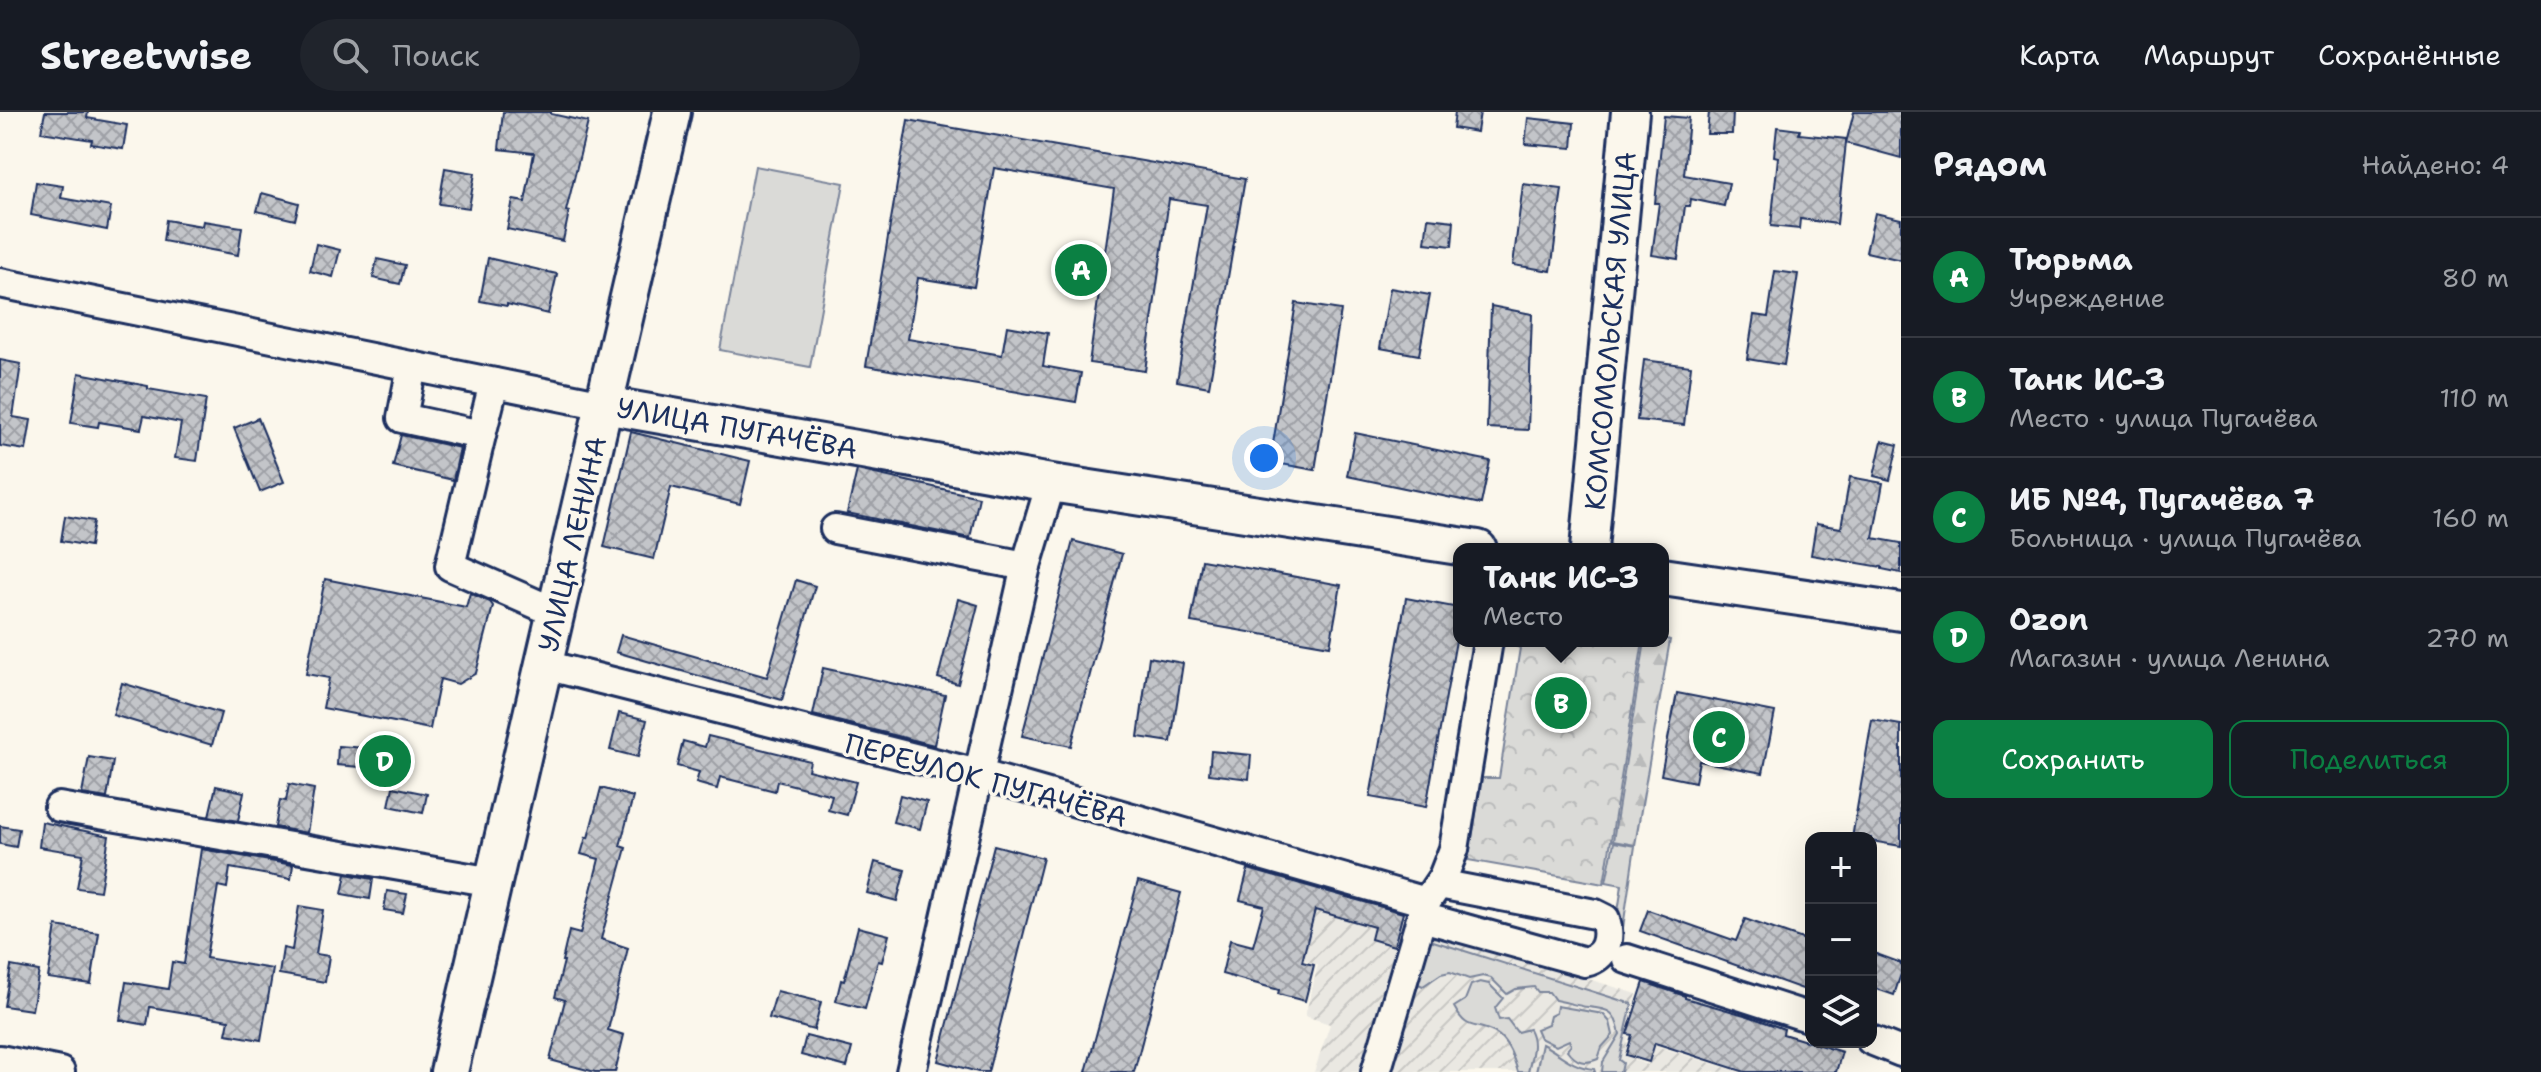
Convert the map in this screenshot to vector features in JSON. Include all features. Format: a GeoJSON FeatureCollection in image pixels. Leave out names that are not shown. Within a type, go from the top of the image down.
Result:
{"type":"FeatureCollection","features":[{"type":"Feature","properties":{"kind":"main road","name":"УЛИЦА ЛЕНИНА"},"geometry":{"type":"LineString","coordinates":[[449,1072],[672,112]]}},
{"type":"Feature","properties":{"kind":"main road","name":"КОМСОМОЛЬСКАЯ УЛИЦА"},"geometry":{"type":"LineString","coordinates":[[1590,543],[1630,112]]}},
{"type":"Feature","properties":{"kind":"main road","name":"УЛИЦА ПУГАЧЁВА"},"geometry":{"type":"LineString","coordinates":[[604,405],[1051,483],[1453,545]]}},
{"type":"Feature","properties":{"kind":"main road"},"geometry":{"type":"LineString","coordinates":[[1669,578],[1901,612]]}},
{"type":"Feature","properties":{"kind":"street","name":"УЛИЦА ПУГАЧЁВА"},"geometry":{"type":"LineString","coordinates":[[0,283],[604,405]]}},
{"type":"Feature","properties":{"kind":"street"},"geometry":{"type":"LineString","coordinates":[[412,366],[402,418],[481,435]]}},
{"type":"Feature","properties":{"kind":"street"},"geometry":{"type":"LineString","coordinates":[[494,383],[450,566],[557,613]]}},
{"type":"Feature","properties":{"kind":"street"},"geometry":{"type":"LineString","coordinates":[[911,1072],[1026,566],[1051,483]]}},
{"type":"Feature","properties":{"kind":"street"},"geometry":{"type":"LineString","coordinates":[[835,529],[1026,566]]}},
{"type":"Feature","properties":{"kind":"street"},"geometry":{"type":"LineString","coordinates":[[1376,1072],[1429,901],[1454,849],[1487,647]]}},
{"type":"Feature","properties":{"kind":"street","name":"ПЕРЕУЛОК ПУГАЧЁВА"},"geometry":{"type":"LineString","coordinates":[[545,665],[978,774],[1429,901]]}},
{"type":"Feature","properties":{"kind":"street"},"geometry":{"type":"LineString","coordinates":[[59,807],[493,882]]}},
{"type":"Feature","properties":{"kind":"street"},"geometry":{"type":"LineString","coordinates":[[1429,901],[1595,914],[1605,919],[1608,929],[1604,950],[1598,959],[1585,962],[1429,901]]}},
{"type":"Feature","properties":{"kind":"street"},"geometry":{"type":"LineString","coordinates":[[1627,959],[1805,1016]]}},
{"type":"Feature","properties":{"kind":"street"},"geometry":{"type":"LineString","coordinates":[[1877,1042],[1901,1052]]}},
{"type":"Feature","properties":{"kind":"street"},"geometry":{"type":"LineString","coordinates":[[0,1060],[60,1072]]}},
{"type":"Feature","properties":{"kind":"shaded area"},"geometry":{"type":"Polygon","coordinates":[[[1322,890],[1403,913],[1401,920],[1420,927],[1637,994],[1625,1034],[1628,1038],[1625,1056],[1648,1065],[1656,1046],[1739,1072],[1314,1072],[1330,1024],[1305,1016],[1318,965],[1303,959],[1322,890]]]}},
{"type":"Feature","properties":{"kind":"green space"},"geometry":{"type":"Polygon","coordinates":[[[755,166],[844,183],[810,367],[720,350],[755,166]]]}},
{"type":"Feature","properties":{"kind":"green space"},"geometry":{"type":"Polygon","coordinates":[[[1642,647],[1604,884],[1468,860],[1482,778],[1499,778],[1520,648],[1642,647]]]}},
{"type":"Feature","properties":{"kind":"green space"},"geometry":{"type":"Polygon","coordinates":[[[1644,647],[1669,647],[1635,845],[1613,841],[1644,647]]]}},
{"type":"Feature","properties":{"kind":"green space"},"geometry":{"type":"Polygon","coordinates":[[[1614,842],[1635,846],[1619,955],[1612,953],[1622,885],[1606,882],[1614,842]]]}},
{"type":"Feature","properties":{"kind":"green space"},"geometry":{"type":"Polygon","coordinates":[[[1430,940],[1632,1004],[1619,1060],[1623,1063],[1621,1072],[1602,1072],[1603,1062],[1620,1034],[1614,1016],[1607,1011],[1555,1000],[1549,992],[1538,992],[1534,987],[1516,989],[1507,994],[1491,978],[1483,976],[1469,979],[1450,972],[1423,986],[1416,983],[1430,940]]]}},
{"type":"Feature","properties":{"kind":"green space"},"geometry":{"type":"Polygon","coordinates":[[[1480,982],[1489,984],[1503,998],[1495,1008],[1499,1020],[1507,1019],[1517,1032],[1529,1029],[1533,1045],[1528,1072],[1518,1072],[1510,1050],[1500,1036],[1463,1020],[1454,1007],[1465,1000],[1471,985],[1480,982]]]}},
{"type":"Feature","properties":{"kind":"green space"},"geometry":{"type":"Polygon","coordinates":[[[1557,1006],[1603,1014],[1610,1022],[1613,1035],[1602,1047],[1598,1059],[1589,1062],[1574,1057],[1567,1050],[1571,1045],[1569,1040],[1556,1046],[1540,1038],[1536,1029],[1548,1024],[1557,1006]]]}},
{"type":"Feature","properties":{"kind":"green space"},"geometry":{"type":"Polygon","coordinates":[[[1542,1044],[1573,1063],[1595,1072],[1536,1072],[1542,1044]]]}},
{"type":"Feature","properties":{"kind":"building"},"geometry":{"type":"Polygon","coordinates":[[[45,112],[88,112],[87,118],[127,125],[123,149],[91,144],[92,140],[41,132],[45,112]]]}},
{"type":"Feature","properties":{"kind":"building"},"geometry":{"type":"Polygon","coordinates":[[[503,112],[551,112],[588,122],[566,211],[569,212],[563,241],[507,229],[513,200],[525,202],[534,153],[499,149],[503,112]]]}},
{"type":"Feature","properties":{"kind":"building"},"geometry":{"type":"Polygon","coordinates":[[[1455,112],[1480,112],[1477,132],[1453,128],[1455,112]]]}},
{"type":"Feature","properties":{"kind":"building"},"geometry":{"type":"Polygon","coordinates":[[[1709,112],[1733,112],[1732,134],[1707,134],[1709,112]]]}},
{"type":"Feature","properties":{"kind":"building"},"geometry":{"type":"Polygon","coordinates":[[[1854,112],[1901,112],[1901,158],[1846,143],[1854,112]]]}},
{"type":"Feature","properties":{"kind":"building"},"geometry":{"type":"Polygon","coordinates":[[[1664,116],[1689,118],[1684,175],[1729,183],[1724,206],[1691,199],[1690,206],[1685,206],[1678,259],[1652,255],[1659,203],[1655,203],[1664,116]]]}},
{"type":"Feature","properties":{"kind":"building"},"geometry":{"type":"Polygon","coordinates":[[[1528,118],[1574,123],[1572,148],[1525,144],[1528,118]]]}},
{"type":"Feature","properties":{"kind":"building"},"geometry":{"type":"Polygon","coordinates":[[[908,120],[1245,179],[1209,387],[1177,381],[1207,205],[1169,199],[1145,371],[1089,363],[1114,189],[994,168],[974,287],[918,278],[908,339],[1002,355],[1007,326],[1048,333],[1043,366],[1081,373],[1076,402],[866,366],[908,120]]]}},
{"type":"Feature","properties":{"kind":"building"},"geometry":{"type":"Polygon","coordinates":[[[1777,127],[1800,130],[1799,134],[1846,139],[1837,224],[1800,219],[1799,229],[1771,226],[1778,157],[1774,156],[1777,127]]]}},
{"type":"Feature","properties":{"kind":"building"},"geometry":{"type":"Polygon","coordinates":[[[445,168],[475,173],[469,208],[439,204],[445,168]]]}},
{"type":"Feature","properties":{"kind":"building"},"geometry":{"type":"Polygon","coordinates":[[[36,182],[63,186],[61,198],[111,207],[107,230],[31,215],[36,182]]]}},
{"type":"Feature","properties":{"kind":"building"},"geometry":{"type":"Polygon","coordinates":[[[1523,184],[1562,189],[1551,271],[1513,265],[1523,184]]]}},
{"type":"Feature","properties":{"kind":"building"},"geometry":{"type":"Polygon","coordinates":[[[262,193],[299,203],[295,220],[257,211],[262,193]]]}},
{"type":"Feature","properties":{"kind":"building"},"geometry":{"type":"Polygon","coordinates":[[[1875,213],[1901,219],[1901,260],[1866,252],[1875,213]]]}},
{"type":"Feature","properties":{"kind":"building"},"geometry":{"type":"Polygon","coordinates":[[[1428,218],[1454,221],[1452,246],[1425,243],[1428,218]]]}},
{"type":"Feature","properties":{"kind":"building"},"geometry":{"type":"Polygon","coordinates":[[[166,220],[202,226],[203,221],[242,227],[238,255],[163,241],[166,220]]]}},
{"type":"Feature","properties":{"kind":"building"},"geometry":{"type":"Polygon","coordinates":[[[316,244],[340,250],[333,277],[310,271],[316,244]]]}},
{"type":"Feature","properties":{"kind":"building"},"geometry":{"type":"Polygon","coordinates":[[[488,258],[557,274],[548,314],[480,301],[488,258]]]}},
{"type":"Feature","properties":{"kind":"building"},"geometry":{"type":"Polygon","coordinates":[[[377,259],[405,265],[400,284],[373,278],[377,259]]]}},
{"type":"Feature","properties":{"kind":"building"},"geometry":{"type":"Polygon","coordinates":[[[1775,271],[1798,274],[1784,365],[1747,359],[1754,315],[1768,317],[1775,271]]]}},
{"type":"Feature","properties":{"kind":"building"},"geometry":{"type":"Polygon","coordinates":[[[1390,288],[1430,295],[1419,355],[1380,348],[1390,288]]]}},
{"type":"Feature","properties":{"kind":"building"},"geometry":{"type":"Polygon","coordinates":[[[1296,303],[1341,310],[1315,470],[1270,462],[1296,303]]]}},
{"type":"Feature","properties":{"kind":"building"},"geometry":{"type":"Polygon","coordinates":[[[1491,306],[1532,314],[1528,430],[1487,428],[1491,306]]]}},
{"type":"Feature","properties":{"kind":"building"},"geometry":{"type":"Polygon","coordinates":[[[0,360],[21,364],[13,417],[31,420],[26,450],[0,446],[0,360]]]}},
{"type":"Feature","properties":{"kind":"building"},"geometry":{"type":"Polygon","coordinates":[[[1644,360],[1691,366],[1684,425],[1637,420],[1644,360]]]}},
{"type":"Feature","properties":{"kind":"building"},"geometry":{"type":"Polygon","coordinates":[[[79,373],[206,399],[197,461],[175,458],[181,423],[144,416],[141,429],[99,422],[98,427],[71,423],[79,373]]]}},
{"type":"Feature","properties":{"kind":"building"},"geometry":{"type":"Polygon","coordinates":[[[258,418],[284,482],[260,492],[234,428],[258,418]]]}},
{"type":"Feature","properties":{"kind":"building"},"geometry":{"type":"Polygon","coordinates":[[[631,432],[750,461],[740,504],[671,487],[654,559],[604,547],[631,432]]]}},
{"type":"Feature","properties":{"kind":"building"},"geometry":{"type":"Polygon","coordinates":[[[1355,433],[1490,461],[1481,504],[1347,476],[1355,433]]]}},
{"type":"Feature","properties":{"kind":"building"},"geometry":{"type":"Polygon","coordinates":[[[401,435],[460,448],[453,480],[393,466],[401,435]]]}},
{"type":"Feature","properties":{"kind":"building"},"geometry":{"type":"Polygon","coordinates":[[[1882,441],[1898,445],[1890,480],[1874,476],[1882,441]]]}},
{"type":"Feature","properties":{"kind":"building"},"geometry":{"type":"Polygon","coordinates":[[[857,470],[979,497],[970,538],[847,513],[857,470]]]}},
{"type":"Feature","properties":{"kind":"building"},"geometry":{"type":"Polygon","coordinates":[[[1850,477],[1883,483],[1873,538],[1901,543],[1901,573],[1811,555],[1816,524],[1841,528],[1850,477]]]}},
{"type":"Feature","properties":{"kind":"building"},"geometry":{"type":"Polygon","coordinates":[[[65,516],[94,521],[90,546],[61,541],[65,516]]]}},
{"type":"Feature","properties":{"kind":"building"},"geometry":{"type":"Polygon","coordinates":[[[1073,541],[1122,554],[1071,746],[1022,736],[1073,541]]]}},
{"type":"Feature","properties":{"kind":"building"},"geometry":{"type":"Polygon","coordinates":[[[1202,560],[1341,585],[1330,646],[1191,622],[1202,560]]]}},
{"type":"Feature","properties":{"kind":"building"},"geometry":{"type":"Polygon","coordinates":[[[325,579],[466,607],[470,593],[493,606],[476,673],[458,684],[440,679],[430,729],[323,708],[329,678],[306,674],[325,579]]]}},
{"type":"Feature","properties":{"kind":"building"},"geometry":{"type":"Polygon","coordinates":[[[796,580],[815,586],[782,700],[616,652],[621,635],[767,677],[796,580]]]}},
{"type":"Feature","properties":{"kind":"building"},"geometry":{"type":"Polygon","coordinates":[[[1406,598],[1453,607],[1455,647],[1426,807],[1370,797],[1406,598]]]}},
{"type":"Feature","properties":{"kind":"building"},"geometry":{"type":"Polygon","coordinates":[[[958,599],[978,605],[958,684],[938,678],[958,599]]]}},
{"type":"Feature","properties":{"kind":"building"},"geometry":{"type":"Polygon","coordinates":[[[1149,657],[1183,663],[1171,742],[1138,737],[1149,657]]]}},
{"type":"Feature","properties":{"kind":"building"},"geometry":{"type":"Polygon","coordinates":[[[823,668],[945,695],[934,745],[813,715],[823,668]]]}},
{"type":"Feature","properties":{"kind":"building"},"geometry":{"type":"Polygon","coordinates":[[[122,683],[221,713],[212,745],[113,715],[122,683]]]}},
{"type":"Feature","properties":{"kind":"building"},"geometry":{"type":"Polygon","coordinates":[[[1677,693],[1775,712],[1763,773],[1699,761],[1695,782],[1661,775],[1677,693]]]}},
{"type":"Feature","properties":{"kind":"building"},"geometry":{"type":"Polygon","coordinates":[[[619,713],[647,720],[638,757],[610,750],[619,713]]]}},
{"type":"Feature","properties":{"kind":"building"},"geometry":{"type":"Polygon","coordinates":[[[1872,720],[1901,725],[1901,846],[1877,842],[1877,832],[1853,832],[1872,720]]]}},
{"type":"Feature","properties":{"kind":"building"},"geometry":{"type":"Polygon","coordinates":[[[708,736],[810,761],[808,770],[856,782],[847,815],[828,810],[832,795],[777,781],[775,791],[720,777],[717,789],[696,783],[699,772],[677,766],[683,741],[705,747],[708,736]]]}},
{"type":"Feature","properties":{"kind":"building"},"geometry":{"type":"Polygon","coordinates":[[[338,746],[395,750],[394,770],[337,765],[338,746]]]}},
{"type":"Feature","properties":{"kind":"building"},"geometry":{"type":"Polygon","coordinates":[[[1211,751],[1251,755],[1249,779],[1209,774],[1211,751]]]}},
{"type":"Feature","properties":{"kind":"building"},"geometry":{"type":"Polygon","coordinates":[[[89,757],[113,761],[107,798],[82,794],[89,757]]]}},
{"type":"Feature","properties":{"kind":"building"},"geometry":{"type":"Polygon","coordinates":[[[289,784],[314,789],[307,833],[275,827],[280,800],[286,801],[289,784]]]}},
{"type":"Feature","properties":{"kind":"building"},"geometry":{"type":"Polygon","coordinates":[[[216,786],[244,792],[238,821],[209,816],[216,786]]]}},
{"type":"Feature","properties":{"kind":"building"},"geometry":{"type":"Polygon","coordinates":[[[393,787],[427,794],[423,813],[389,806],[393,787]]]}},
{"type":"Feature","properties":{"kind":"building"},"geometry":{"type":"Polygon","coordinates":[[[601,788],[633,797],[620,846],[626,848],[601,939],[628,948],[608,1030],[624,1035],[615,1072],[595,1072],[550,1060],[565,1000],[555,997],[569,931],[580,934],[599,859],[581,854],[601,788]]]}},
{"type":"Feature","properties":{"kind":"building"},"geometry":{"type":"Polygon","coordinates":[[[900,795],[927,802],[920,829],[893,822],[900,795]]]}},
{"type":"Feature","properties":{"kind":"building"},"geometry":{"type":"Polygon","coordinates":[[[42,822],[109,836],[100,891],[77,888],[83,854],[39,847],[42,822]]]}},
{"type":"Feature","properties":{"kind":"building"},"geometry":{"type":"Polygon","coordinates":[[[0,826],[19,829],[16,847],[0,844],[0,826]]]}},
{"type":"Feature","properties":{"kind":"building"},"geometry":{"type":"Polygon","coordinates":[[[994,845],[1043,858],[988,1072],[978,1072],[938,1061],[994,845]]]}},
{"type":"Feature","properties":{"kind":"building"},"geometry":{"type":"Polygon","coordinates":[[[201,849],[293,865],[291,879],[230,868],[227,888],[218,886],[206,958],[273,969],[261,1040],[226,1034],[229,1020],[150,1007],[147,1025],[120,1020],[126,982],[168,989],[172,962],[184,964],[201,849]]]}},
{"type":"Feature","properties":{"kind":"building"},"geometry":{"type":"Polygon","coordinates":[[[875,862],[905,870],[897,901],[867,893],[875,862]]]}},
{"type":"Feature","properties":{"kind":"building"},"geometry":{"type":"Polygon","coordinates":[[[1248,869],[1403,913],[1394,946],[1371,939],[1374,927],[1315,910],[1302,962],[1314,965],[1305,1001],[1278,994],[1279,990],[1222,974],[1230,940],[1253,946],[1264,906],[1240,900],[1248,869]]]}},
{"type":"Feature","properties":{"kind":"building"},"geometry":{"type":"Polygon","coordinates":[[[346,874],[373,879],[370,899],[342,894],[346,874]]]}},
{"type":"Feature","properties":{"kind":"building"},"geometry":{"type":"Polygon","coordinates":[[[1138,881],[1181,893],[1134,1072],[1086,1072],[1138,881]]]}},
{"type":"Feature","properties":{"kind":"building"},"geometry":{"type":"Polygon","coordinates":[[[387,891],[407,894],[403,913],[384,910],[387,891]]]}},
{"type":"Feature","properties":{"kind":"building"},"geometry":{"type":"Polygon","coordinates":[[[299,906],[323,910],[316,954],[329,956],[325,982],[279,974],[283,948],[292,950],[299,906]]]}},
{"type":"Feature","properties":{"kind":"building"},"geometry":{"type":"Polygon","coordinates":[[[1648,910],[1736,941],[1745,919],[1805,940],[1805,990],[1640,931],[1648,910]]]}},
{"type":"Feature","properties":{"kind":"building"},"geometry":{"type":"Polygon","coordinates":[[[56,926],[99,933],[91,984],[48,978],[56,926]]]}},
{"type":"Feature","properties":{"kind":"building"},"geometry":{"type":"Polygon","coordinates":[[[858,927],[889,935],[882,962],[878,961],[865,1009],[836,1001],[858,927]]]}},
{"type":"Feature","properties":{"kind":"building"},"geometry":{"type":"Polygon","coordinates":[[[1877,954],[1901,963],[1894,995],[1877,989],[1877,954]]]}},
{"type":"Feature","properties":{"kind":"building"},"geometry":{"type":"Polygon","coordinates":[[[11,966],[39,971],[32,1010],[4,1006],[11,966]]]}},
{"type":"Feature","properties":{"kind":"building"},"geometry":{"type":"Polygon","coordinates":[[[1644,982],[1784,1029],[1783,1034],[1805,1041],[1805,1048],[1829,1048],[1842,1052],[1836,1072],[1745,1072],[1655,1043],[1649,1062],[1626,1055],[1632,1035],[1627,1034],[1644,982]]]}},
{"type":"Feature","properties":{"kind":"building"},"geometry":{"type":"Polygon","coordinates":[[[777,991],[821,1002],[814,1030],[769,1018],[777,991]]]}},
{"type":"Feature","properties":{"kind":"building"},"geometry":{"type":"Polygon","coordinates":[[[806,1036],[852,1048],[847,1067],[801,1055],[806,1036]]]}},
{"type":"Feature","properties":{"kind":"place","name":"Тюрьма"},"geometry":{"type":"Point","coordinates":[1081,270]}},
{"type":"Feature","properties":{"kind":"place","name":"Танк ИС-3"},"geometry":{"type":"Point","coordinates":[1561,703]}},
{"type":"Feature","properties":{"kind":"place","name":"ИБ №4, Пугачёва 7"},"geometry":{"type":"Point","coordinates":[1719,737]}},
{"type":"Feature","properties":{"kind":"place","name":"Ozon"},"geometry":{"type":"Point","coordinates":[385,761]}}]}
